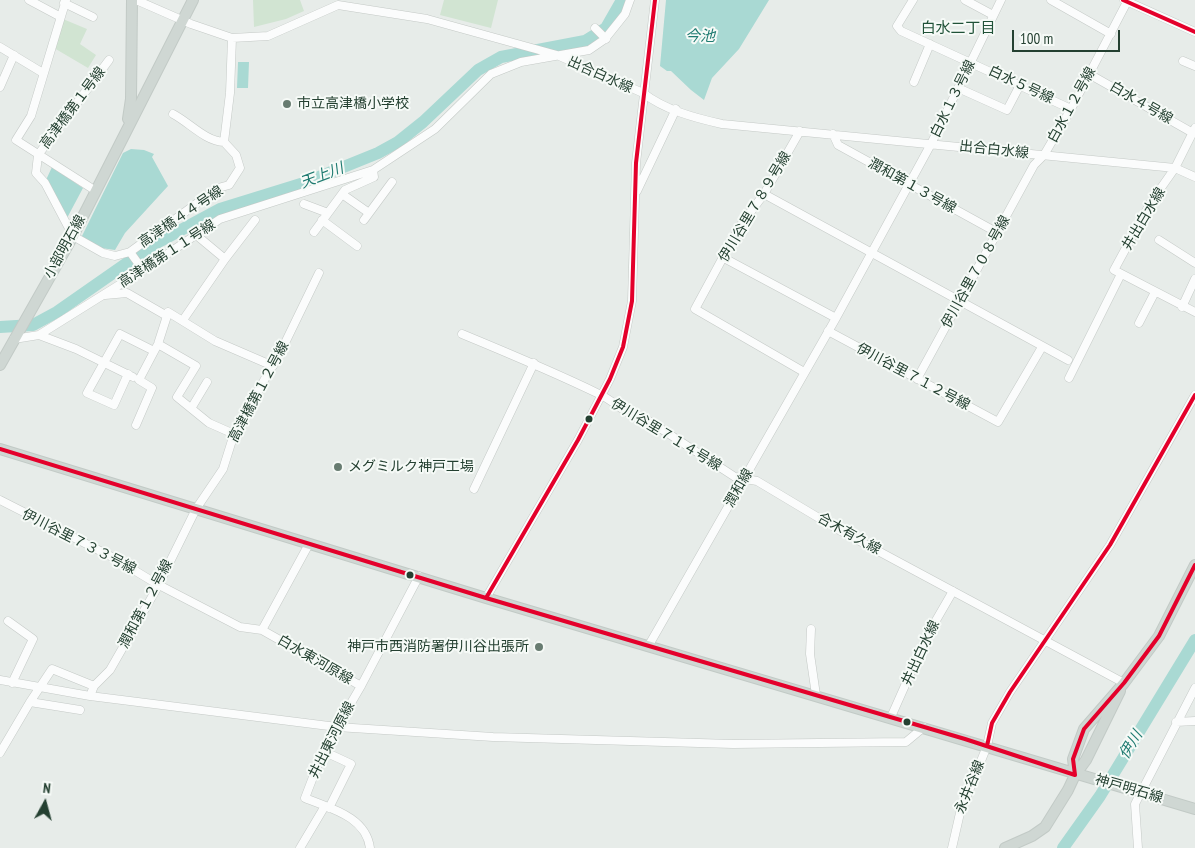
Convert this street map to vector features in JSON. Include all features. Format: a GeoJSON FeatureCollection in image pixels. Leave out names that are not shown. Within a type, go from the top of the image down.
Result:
{"type":"FeatureCollection","features":[{"type":"Feature","properties":{"kind":"main road","name":"小部明石線"},"geometry":{"type":"LineString","coordinates":[[127,128],[131,99],[134,0]]}},
{"type":"Feature","properties":{"kind":"main road","name":"小部明石線"},"geometry":{"type":"LineString","coordinates":[[0,365],[73,236],[193,0]]}},
{"type":"Feature","properties":{"kind":"main road","name":"神戸明石線"},"geometry":{"type":"LineString","coordinates":[[0,449],[486,598],[1195,809]]}},
{"type":"Feature","properties":{"kind":"main road"},"geometry":{"type":"LineString","coordinates":[[1080,776],[1073,759],[1084,729],[1124,683],[1158,636],[1195,565]]}},
{"type":"Feature","properties":{"kind":"main road"},"geometry":{"type":"LineString","coordinates":[[1005,848],[1032,836],[1045,827],[1068,790],[1080,776],[1124,683]]}},
{"type":"Feature","properties":{"kind":"street"},"geometry":{"type":"LineString","coordinates":[[29,0],[59,16]]}},
{"type":"Feature","properties":{"kind":"street","name":"出合白水線"},"geometry":{"type":"LineString","coordinates":[[134,0],[232,38],[268,36],[339,2],[427,19],[557,56],[642,93],[654,102],[676,109],[694,118],[722,124],[1175,168],[1195,177]]}},
{"type":"Feature","properties":{"kind":"street"},"geometry":{"type":"LineString","coordinates":[[595,28],[606,39],[625,14],[630,0]]}},
{"type":"Feature","properties":{"kind":"street"},"geometry":{"type":"LineString","coordinates":[[486,598],[578,440],[602,395],[622,347],[632,301],[636,163],[642,93],[655,0]]}},
{"type":"Feature","properties":{"kind":"street","name":"白水５号線"},"geometry":{"type":"LineString","coordinates":[[913,0],[897,26],[901,31],[1071,109]]}},
{"type":"Feature","properties":{"kind":"street"},"geometry":{"type":"LineString","coordinates":[[965,0],[993,15]]}},
{"type":"Feature","properties":{"kind":"street","name":"白水１３号線"},"geometry":{"type":"LineString","coordinates":[[871,252],[931,144],[1001,0]]}},
{"type":"Feature","properties":{"kind":"street"},"geometry":{"type":"LineString","coordinates":[[1051,0],[1111,34]]}},
{"type":"Feature","properties":{"kind":"street"},"geometry":{"type":"LineString","coordinates":[[1126,1],[1195,32]]}},
{"type":"Feature","properties":{"kind":"street","name":"白水１２号線"},"geometry":{"type":"LineString","coordinates":[[1034,165],[1044,155],[1071,109],[1111,34],[1126,1]]}},
{"type":"Feature","properties":{"kind":"street"},"geometry":{"type":"LineString","coordinates":[[93,17],[65,2],[59,16],[31,116],[16,140],[96,191]]}},
{"type":"Feature","properties":{"kind":"street"},"geometry":{"type":"LineString","coordinates":[[174,114],[188,121],[213,142],[224,142],[230,93],[232,38]]}},
{"type":"Feature","properties":{"kind":"street","name":"高津橋第１１号線"},"geometry":{"type":"LineString","coordinates":[[14,339],[39,335],[143,270],[220,218],[373,170],[435,129],[491,74],[521,62],[589,50],[606,39]]}},
{"type":"Feature","properties":{"kind":"street"},"geometry":{"type":"LineString","coordinates":[[914,82],[930,44]]}},
{"type":"Feature","properties":{"kind":"street"},"geometry":{"type":"LineString","coordinates":[[0,47],[44,73]]}},
{"type":"Feature","properties":{"kind":"street"},"geometry":{"type":"LineString","coordinates":[[0,87],[14,55]]}},
{"type":"Feature","properties":{"kind":"street","name":"高津橋第１号線"},"geometry":{"type":"LineString","coordinates":[[73,236],[45,183],[36,174],[38,155],[110,60]]}},
{"type":"Feature","properties":{"kind":"street"},"geometry":{"type":"LineString","coordinates":[[1183,61],[1195,66]]}},
{"type":"Feature","properties":{"kind":"street","name":"白水４号線"},"geometry":{"type":"LineString","coordinates":[[1089,74],[1194,131]]}},
{"type":"Feature","properties":{"kind":"street"},"geometry":{"type":"LineString","coordinates":[[958,88],[1007,110],[1020,85]]}},
{"type":"Feature","properties":{"kind":"street"},"geometry":{"type":"LineString","coordinates":[[636,194],[676,109]]}},
{"type":"Feature","properties":{"kind":"street","name":"伊川谷里７８９号線"},"geometry":{"type":"LineString","coordinates":[[800,131],[764,194],[740,226],[695,309],[804,372]]}},
{"type":"Feature","properties":{"kind":"street","name":"井出白水線"},"geometry":{"type":"LineString","coordinates":[[1069,378],[1151,202],[1175,168],[1194,131]]}},
{"type":"Feature","properties":{"kind":"street","name":"潤和第１３号線"},"geometry":{"type":"LineString","coordinates":[[833,134],[838,145],[998,233]]}},
{"type":"Feature","properties":{"kind":"street","name":"高津橋４４号線"},"geometry":{"type":"LineString","coordinates":[[73,236],[103,254],[115,256],[130,252],[218,188],[229,185],[234,180],[240,168],[236,155],[224,142]]}},
{"type":"Feature","properties":{"kind":"street","name":"伊川谷里７０８号線"},"geometry":{"type":"LineString","coordinates":[[917,379],[1034,165]]}},
{"type":"Feature","properties":{"kind":"street"},"geometry":{"type":"LineString","coordinates":[[314,232],[345,190],[374,177],[373,170]]}},
{"type":"Feature","properties":{"kind":"street"},"geometry":{"type":"LineString","coordinates":[[364,220],[392,182]]}},
{"type":"Feature","properties":{"kind":"street"},"geometry":{"type":"LineString","coordinates":[[342,194],[369,212]]}},
{"type":"Feature","properties":{"kind":"street"},"geometry":{"type":"LineString","coordinates":[[764,194],[1068,360]]}},
{"type":"Feature","properties":{"kind":"street"},"geometry":{"type":"LineString","coordinates":[[304,204],[328,213]]}},
{"type":"Feature","properties":{"kind":"street"},"geometry":{"type":"LineString","coordinates":[[183,320],[225,259],[255,220]]}},
{"type":"Feature","properties":{"kind":"street"},"geometry":{"type":"LineString","coordinates":[[322,220],[357,246]]}},
{"type":"Feature","properties":{"kind":"street"},"geometry":{"type":"LineString","coordinates":[[195,234],[225,259]]}},
{"type":"Feature","properties":{"kind":"street"},"geometry":{"type":"LineString","coordinates":[[1159,240],[1195,263]]}},
{"type":"Feature","properties":{"kind":"street"},"geometry":{"type":"LineString","coordinates":[[130,252],[143,270]]}},
{"type":"Feature","properties":{"kind":"street","name":"潤和線"},"geometry":{"type":"LineString","coordinates":[[649,645],[836,318],[871,252]]}},
{"type":"Feature","properties":{"kind":"street"},"geometry":{"type":"LineString","coordinates":[[724,258],[836,318]]}},
{"type":"Feature","properties":{"kind":"street"},"geometry":{"type":"LineString","coordinates":[[1117,272],[1195,312]]}},
{"type":"Feature","properties":{"kind":"street","name":"高津橋第１２号線"},"geometry":{"type":"LineString","coordinates":[[196,509],[223,469],[234,434],[273,366],[319,274]]}},
{"type":"Feature","properties":{"kind":"street"},"geometry":{"type":"LineString","coordinates":[[1182,307],[1195,279]]}},
{"type":"Feature","properties":{"kind":"street"},"geometry":{"type":"LineString","coordinates":[[1139,323],[1156,292]]}},
{"type":"Feature","properties":{"kind":"street"},"geometry":{"type":"LineString","coordinates":[[103,295],[127,294],[167,316]]}},
{"type":"Feature","properties":{"kind":"street"},"geometry":{"type":"LineString","coordinates":[[139,380],[156,347],[168,312],[183,320],[200,334],[273,366]]}},
{"type":"Feature","properties":{"kind":"street","name":"伊川谷里７１２号線"},"geometry":{"type":"LineString","coordinates":[[828,331],[998,422],[1042,347]]}},
{"type":"Feature","properties":{"kind":"street"},"geometry":{"type":"LineString","coordinates":[[128,374],[114,405],[87,393],[120,334],[156,347],[196,366],[177,397],[209,423],[234,434]]}},
{"type":"Feature","properties":{"kind":"street","name":"伊川谷里７１４号線"},"geometry":{"type":"LineString","coordinates":[[462,334],[534,363],[602,395],[638,419],[649,421],[735,476],[745,478]]}},
{"type":"Feature","properties":{"kind":"street"},"geometry":{"type":"LineString","coordinates":[[39,335],[128,374],[152,388],[136,425]]}},
{"type":"Feature","properties":{"kind":"street"},"geometry":{"type":"LineString","coordinates":[[474,489],[534,363]]}},
{"type":"Feature","properties":{"kind":"street"},"geometry":{"type":"LineString","coordinates":[[192,408],[207,382]]}},
{"type":"Feature","properties":{"kind":"street","name":"永井谷線"},"geometry":{"type":"LineString","coordinates":[[952,848],[960,813],[987,746],[992,723],[1010,692],[1110,546],[1195,395]]}},
{"type":"Feature","properties":{"kind":"street","name":"合木有久線"},"geometry":{"type":"LineString","coordinates":[[745,478],[757,481],[839,530],[1124,683]]}},
{"type":"Feature","properties":{"kind":"street","name":"伊川谷里７３３号線"},"geometry":{"type":"LineString","coordinates":[[0,500],[114,558],[158,584]]}},
{"type":"Feature","properties":{"kind":"street","name":"潤和第１２号線"},"geometry":{"type":"LineString","coordinates":[[90,696],[94,686],[110,670],[157,588],[196,509]]}},
{"type":"Feature","properties":{"kind":"street"},"geometry":{"type":"LineString","coordinates":[[262,630],[309,544]]}},
{"type":"Feature","properties":{"kind":"street","name":"白水東河原線"},"geometry":{"type":"LineString","coordinates":[[158,584],[240,627],[262,630],[360,686],[419,576]]}},
{"type":"Feature","properties":{"kind":"street","name":"井出白水線"},"geometry":{"type":"LineString","coordinates":[[891,717],[927,636],[953,591]]}},
{"type":"Feature","properties":{"kind":"street"},"geometry":{"type":"LineString","coordinates":[[8,622],[33,639],[12,683]]}},
{"type":"Feature","properties":{"kind":"street"},"geometry":{"type":"LineString","coordinates":[[811,629],[810,654],[816,695]]}},
{"type":"Feature","properties":{"kind":"street"},"geometry":{"type":"LineString","coordinates":[[0,753],[52,669],[94,686]]}},
{"type":"Feature","properties":{"kind":"street"},"geometry":{"type":"LineString","coordinates":[[0,680],[90,696],[337,727],[493,736],[733,744],[906,742],[924,727]]}},
{"type":"Feature","properties":{"kind":"street","name":"井出東河原線"},"geometry":{"type":"LineString","coordinates":[[360,686],[323,751],[305,798],[352,817],[366,838],[370,848]]}},
{"type":"Feature","properties":{"kind":"street"},"geometry":{"type":"LineString","coordinates":[[1138,848],[1135,804],[1139,791],[1195,688]]}},
{"type":"Feature","properties":{"kind":"street"},"geometry":{"type":"LineString","coordinates":[[30,702],[80,710]]}},
{"type":"Feature","properties":{"kind":"street"},"geometry":{"type":"LineString","coordinates":[[1176,722],[1195,721]]}},
{"type":"Feature","properties":{"kind":"street"},"geometry":{"type":"LineString","coordinates":[[300,848],[327,807],[351,764],[323,751]]}},
{"type":"Feature","properties":{"kind":"green space"},"geometry":{"type":"Polygon","coordinates":[[[253,0],[300,0],[304,11],[286,19],[254,27],[253,0]]]}},
{"type":"Feature","properties":{"kind":"green space"},"geometry":{"type":"Polygon","coordinates":[[[444,0],[498,0],[491,28],[440,15],[444,0]]]}},
{"type":"Feature","properties":{"kind":"green space"},"geometry":{"type":"Polygon","coordinates":[[[63,19],[87,29],[80,44],[96,55],[88,68],[54,48],[63,19]]]}},
{"type":"Feature","properties":{"kind":"water","name":"今池"},"geometry":{"type":"Polygon","coordinates":[[[666,0],[769,0],[739,49],[712,78],[704,100],[671,71],[667,71],[660,66],[666,0]]]}},
{"type":"Feature","properties":{"kind":"water"},"geometry":{"type":"Polygon","coordinates":[[[238,62],[249,62],[248,88],[237,88],[238,62]]]}},
{"type":"Feature","properties":{"kind":"water"},"geometry":{"type":"Polygon","coordinates":[[[131,149],[144,150],[154,154],[152,157],[168,186],[125,233],[115,250],[101,248],[81,238],[123,153],[131,149]]]}},
{"type":"Feature","properties":{"kind":"water"},"geometry":{"type":"Polygon","coordinates":[[[52,167],[83,188],[67,218],[46,180],[52,167]]]}},
{"type":"Feature","properties":{"kind":"waterway","name":"天上川"},"geometry":{"type":"LineString","coordinates":[[0,327],[33,325],[57,312],[153,245],[220,209],[304,183],[378,153],[398,142],[423,122],[478,70],[501,57],[585,41],[606,28],[622,0]]}},
{"type":"Feature","properties":{"kind":"waterway","name":"伊川"},"geometry":{"type":"LineString","coordinates":[[1063,848],[1100,796],[1195,640]]}},
{"type":"Feature","properties":{"kind":"transit line"},"geometry":{"type":"LineString","coordinates":[[486,598],[578,440],[610,379],[623,347],[632,301],[636,163],[655,0]]}},
{"type":"Feature","properties":{"kind":"transit line"},"geometry":{"type":"LineString","coordinates":[[1123,0],[1195,32]]}},
{"type":"Feature","properties":{"kind":"transit line"},"geometry":{"type":"LineString","coordinates":[[987,746],[992,723],[1010,692],[1110,545],[1195,395]]}},
{"type":"Feature","properties":{"kind":"transit line"},"geometry":{"type":"LineString","coordinates":[[0,449],[486,598],[965,739],[1075,775]]}},
{"type":"Feature","properties":{"kind":"transit line"},"geometry":{"type":"LineString","coordinates":[[1075,775],[1073,759],[1084,729],[1124,683],[1159,636],[1195,565]]}},
{"type":"Feature","properties":{"kind":"place","name":"市立高津橋小学校"},"geometry":{"type":"Point","coordinates":[287,104]}},
{"type":"Feature","properties":{"kind":"place","name":"メグミルク神戸工場"},"geometry":{"type":"Point","coordinates":[338,467]}},
{"type":"Feature","properties":{"kind":"place","name":"神戸市西消防署伊川谷出張所"},"geometry":{"type":"Point","coordinates":[539,647]}},
{"type":"Feature","properties":{"kind":"district","name":"白水二丁目"},"geometry":{"type":"Point","coordinates":[958,29]}}]}
